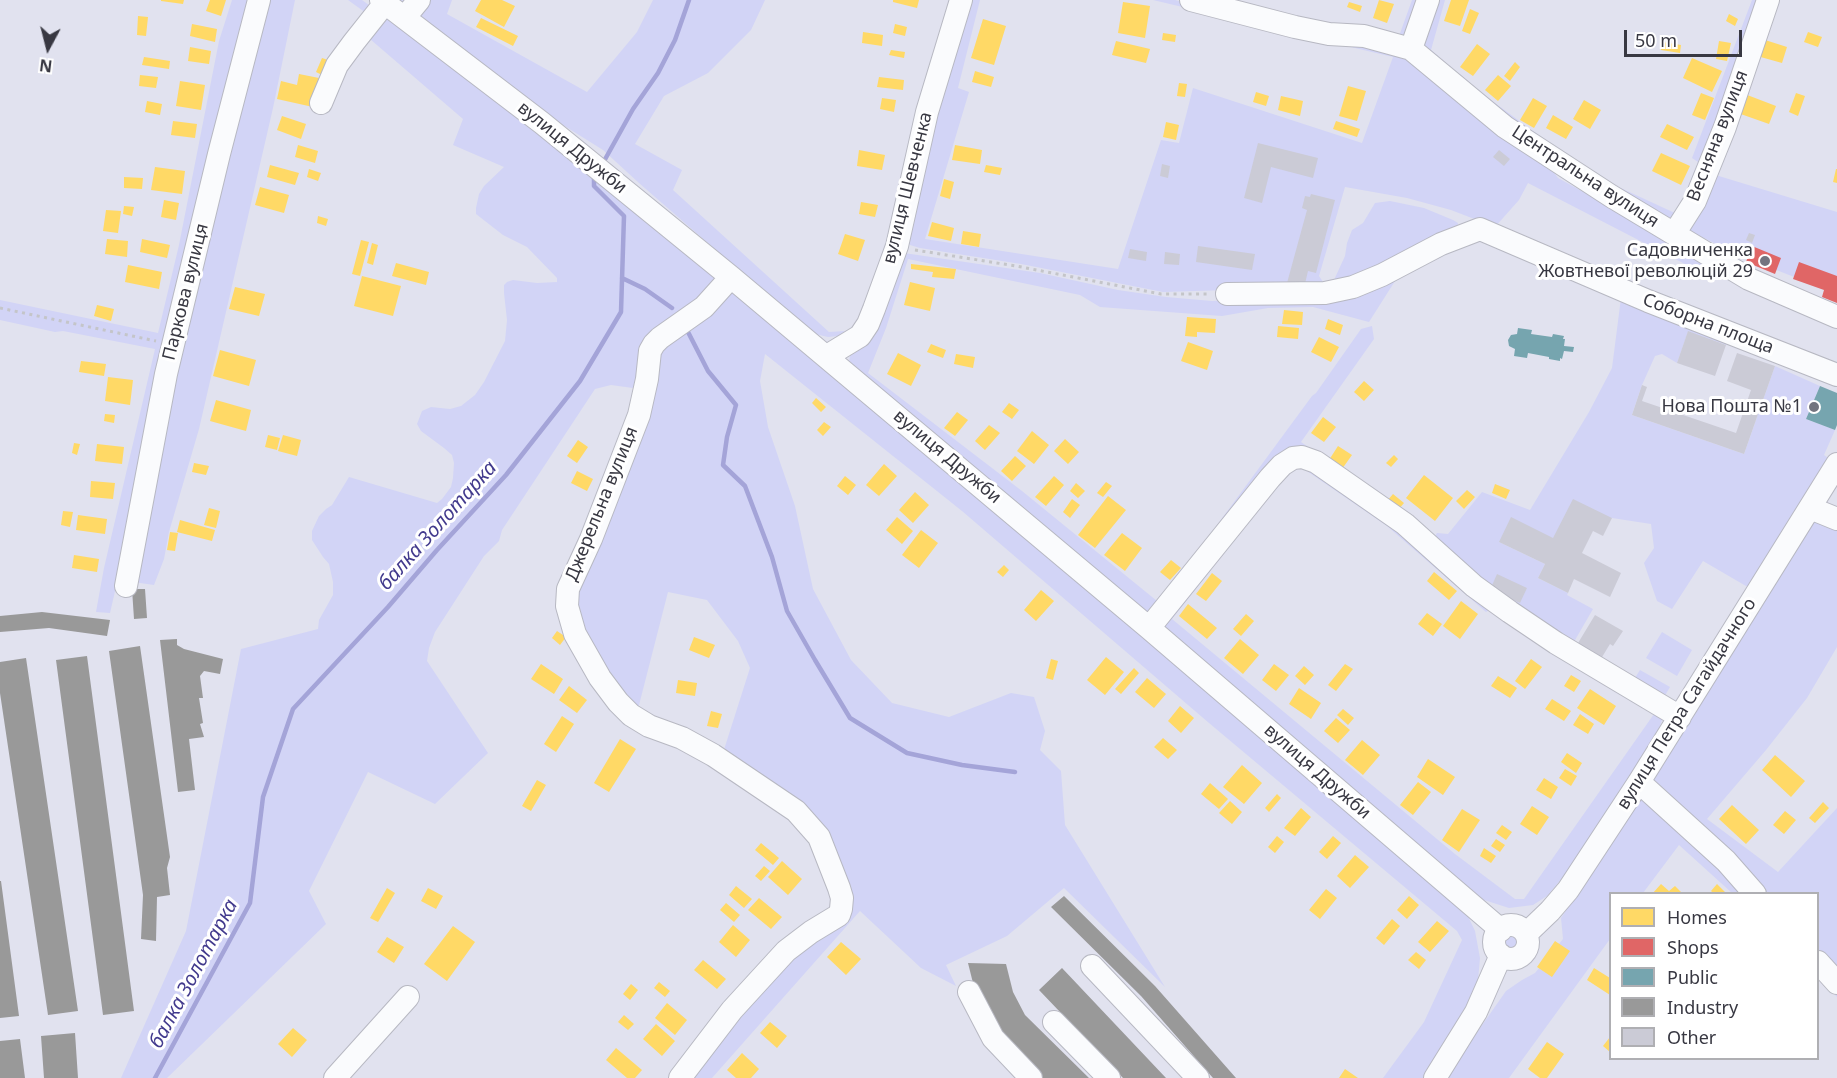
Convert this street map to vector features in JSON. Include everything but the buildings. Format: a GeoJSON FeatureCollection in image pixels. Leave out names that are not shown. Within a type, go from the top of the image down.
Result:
{"type":"FeatureCollection","features":[{"type":"Feature","properties":{"kind":"street","name":"Паркова вулиця"},"geometry":{"type":"LineString","coordinates":[[126,586],[166,374],[216,165],[259,0]]}},
{"type":"Feature","properties":{"kind":"street","name":"вулиця Шевченка"},"geometry":{"type":"LineString","coordinates":[[827,356],[860,336],[868,324],[897,246],[927,112],[961,0]]}},
{"type":"Feature","properties":{"kind":"street"},"geometry":{"type":"LineString","coordinates":[[1191,0],[1295,27],[1329,34],[1364,36],[1411,49],[1428,0]]}},
{"type":"Feature","properties":{"kind":"street","name":"Весняна вулиця"},"geometry":{"type":"LineString","coordinates":[[1674,234],[1695,201],[1725,127],[1768,0]]}},
{"type":"Feature","properties":{"kind":"street"},"geometry":{"type":"LineString","coordinates":[[321,103],[337,65],[383,2]]}},
{"type":"Feature","properties":{"kind":"street","name":"вулиця Дружби"},"geometry":{"type":"LineString","coordinates":[[383,2],[412,8],[573,150],[827,356],[1501,930]]}},
{"type":"Feature","properties":{"kind":"street","name":"Центральна вулиця"},"geometry":{"type":"LineString","coordinates":[[1411,49],[1505,127],[1611,196],[1749,279],[1837,317]]}},
{"type":"Feature","properties":{"kind":"street","name":"Соборна площа"},"geometry":{"type":"LineString","coordinates":[[1227,294],[1325,293],[1353,287],[1382,275],[1441,244],[1480,229],[1648,301],[1837,375]]}},
{"type":"Feature","properties":{"kind":"street","name":"Джерельна вулиця"},"geometry":{"type":"LineString","coordinates":[[680,1078],[732,1010],[786,951],[839,915],[842,898],[819,837],[796,811],[713,755],[682,738],[649,726],[631,715],[618,702],[600,678],[575,634],[567,606],[567,589],[591,539],[639,415],[650,351],[660,338],[704,307],[731,277]]}},
{"type":"Feature","properties":{"kind":"street"},"geometry":{"type":"LineString","coordinates":[[1149,628],[1270,478],[1282,465],[1293,458],[1302,457],[1316,462],[1405,524],[1474,586],[1510,612],[1556,643],[1680,717]]}},
{"type":"Feature","properties":{"kind":"street","name":"вулиця Петра Сагайдачного"},"geometry":{"type":"LineString","coordinates":[[1526,934],[1550,912],[1568,890],[1639,782],[1837,464]]}},
{"type":"Feature","properties":{"kind":"street"},"geometry":{"type":"LineString","coordinates":[[1810,508],[1837,519]]}},
{"type":"Feature","properties":{"kind":"street"},"geometry":{"type":"LineString","coordinates":[[1639,782],[1725,861],[1753,892]]}},
{"type":"Feature","properties":{"kind":"street"},"geometry":{"type":"LineString","coordinates":[[1511,926],[1517,927],[1526,934],[1528,945],[1522,955],[1512,959],[1501,955],[1495,946],[1497,934],[1511,926]]}},
{"type":"Feature","properties":{"kind":"street"},"geometry":{"type":"LineString","coordinates":[[1435,1078],[1476,1012],[1501,955]]}},
{"type":"Feature","properties":{"kind":"street"},"geometry":{"type":"LineString","coordinates":[[1819,963],[1837,983]]}},
{"type":"Feature","properties":{"kind":"street"},"geometry":{"type":"LineString","coordinates":[[1092,966],[1198,1078]]}},
{"type":"Feature","properties":{"kind":"street"},"geometry":{"type":"LineString","coordinates":[[969,992],[993,1038],[1031,1078]]}},
{"type":"Feature","properties":{"kind":"street"},"geometry":{"type":"LineString","coordinates":[[335,1078],[408,997]]}},
{"type":"Feature","properties":{"kind":"street"},"geometry":{"type":"LineString","coordinates":[[1054,1022],[1109,1078]]}},
{"type":"Feature","properties":{"kind":"path"},"geometry":{"type":"LineString","coordinates":[[897,246],[1161,294],[1227,294]]}},
{"type":"Feature","properties":{"kind":"path"},"geometry":{"type":"LineString","coordinates":[[0,308],[173,344]]}},
{"type":"Feature","properties":{"kind":"shaded area"},"geometry":{"type":"Polygon","coordinates":[[[232,0],[251,0],[110,613],[96,612],[104,568],[155,349],[0,320],[0,300],[158,333],[179,245],[219,41],[232,0]]]}},
{"type":"Feature","properties":{"kind":"shaded area"},"geometry":{"type":"Polygon","coordinates":[[[266,0],[295,0],[273,108],[199,429],[169,532],[164,559],[154,585],[133,582],[157,451],[266,0]]]}},
{"type":"Feature","properties":{"kind":"shaded area"},"geometry":{"type":"Polygon","coordinates":[[[348,0],[362,0],[435,53],[524,124],[593,175],[714,271],[714,284],[662,332],[636,405],[633,388],[611,385],[595,389],[502,530],[499,541],[484,556],[435,632],[427,661],[488,753],[435,804],[368,772],[309,891],[326,924],[167,1078],[121,1078],[186,931],[241,649],[318,629],[319,620],[333,595],[333,582],[329,564],[312,540],[312,531],[319,516],[332,505],[349,477],[437,503],[442,499],[451,487],[454,463],[452,455],[421,431],[417,424],[422,411],[431,407],[450,409],[461,406],[475,395],[484,382],[505,341],[507,320],[504,285],[507,282],[513,280],[537,283],[557,282],[557,278],[527,247],[503,235],[476,214],[479,194],[504,167],[453,145],[463,119],[356,27],[366,13],[348,0]]]}},
{"type":"Feature","properties":{"kind":"shaded area"},"geometry":{"type":"Polygon","coordinates":[[[390,0],[452,0],[447,14],[587,92],[637,32],[653,0],[765,0],[751,30],[708,73],[664,96],[635,144],[682,170],[673,190],[829,332],[845,331],[838,336],[828,337],[811,333],[603,150],[555,120],[390,0]]]}},
{"type":"Feature","properties":{"kind":"shaded area"},"geometry":{"type":"Polygon","coordinates":[[[971,0],[980,0],[958,88],[969,92],[925,239],[1118,269],[1161,140],[1179,143],[1193,88],[1362,143],[1393,57],[1153,0],[1175,0],[1247,19],[1389,46],[1550,167],[1558,178],[1718,266],[1712,278],[1528,183],[1519,200],[1495,227],[1451,210],[1407,198],[1345,187],[1319,276],[1323,282],[1259,289],[1163,292],[910,245],[907,241],[938,98],[971,0]]]}},
{"type":"Feature","properties":{"kind":"shaded area"},"geometry":{"type":"Polygon","coordinates":[[[1412,0],[1419,0],[1404,42],[1398,39],[1412,0]]]}},
{"type":"Feature","properties":{"kind":"shaded area"},"geometry":{"type":"Polygon","coordinates":[[[1433,0],[1445,0],[1431,50],[1476,89],[1541,137],[1612,184],[1677,214],[1698,162],[1692,158],[1752,0],[1763,0],[1694,196],[1674,218],[1662,216],[1514,127],[1423,51],[1433,0]]]}},
{"type":"Feature","properties":{"kind":"shaded area"},"geometry":{"type":"Polygon","coordinates":[[[1709,173],[1837,212],[1837,294],[1736,254],[1688,230],[1709,173]]]}},
{"type":"Feature","properties":{"kind":"shaded area"},"geometry":{"type":"Polygon","coordinates":[[[1390,201],[1424,208],[1458,223],[1457,228],[1356,276],[1334,280],[1345,256],[1352,230],[1363,223],[1375,203],[1390,201]]]}},
{"type":"Feature","properties":{"kind":"shaded area"},"geometry":{"type":"Polygon","coordinates":[[[904,253],[1040,273],[1118,290],[1212,301],[1255,299],[1402,270],[1369,322],[1313,307],[1268,308],[1222,316],[1100,307],[1080,295],[908,259],[886,328],[868,373],[1022,491],[1157,601],[1195,555],[1361,329],[1372,326],[1374,339],[1301,442],[1434,538],[1437,533],[1448,534],[1482,492],[1530,510],[1589,412],[1612,368],[1621,298],[1730,339],[1726,345],[1688,332],[1677,363],[1662,354],[1655,356],[1632,415],[1744,454],[1775,366],[1820,386],[1806,419],[1835,430],[1824,455],[1831,460],[1751,586],[1746,586],[1703,561],[1672,609],[1657,601],[1644,563],[1654,548],[1651,524],[1612,518],[1553,538],[1499,542],[1545,564],[1538,578],[1593,609],[1571,647],[1298,452],[1152,619],[849,362],[850,356],[859,349],[904,253]]]}},
{"type":"Feature","properties":{"kind":"shaded area"},"geometry":{"type":"Polygon","coordinates":[[[732,289],[1464,908],[1475,931],[1480,958],[1478,980],[1473,1000],[1424,1078],[1383,1078],[1424,1022],[1462,940],[1457,931],[1209,723],[962,511],[765,354],[760,381],[768,427],[795,506],[813,589],[851,660],[892,703],[949,717],[1011,693],[1034,697],[1045,731],[1040,750],[1061,771],[1065,825],[1165,987],[1064,888],[1007,936],[946,965],[956,986],[921,968],[860,911],[712,1078],[685,1078],[789,955],[841,919],[828,849],[722,756],[750,668],[738,641],[707,600],[668,592],[638,709],[619,694],[582,635],[573,585],[656,352],[732,289]]]}},
{"type":"Feature","properties":{"kind":"shaded area"},"geometry":{"type":"Polygon","coordinates":[[[1302,462],[1663,717],[1658,732],[1564,876],[1547,896],[1533,905],[1509,908],[1481,899],[1159,624],[1286,466],[1302,462]],[[1291,468],[1172,619],[1455,854],[1515,899],[1524,899],[1654,714],[1492,608],[1486,612],[1387,526],[1304,469],[1291,468]]]}},
{"type":"Feature","properties":{"kind":"shaded area"},"geometry":{"type":"Polygon","coordinates":[[[1815,520],[1837,525],[1837,647],[1807,698],[1707,819],[1778,872],[1837,808],[1837,997],[1819,977],[1819,892],[1755,892],[1653,781],[1654,773],[1815,520]]]}},
{"type":"Feature","properties":{"kind":"shaded area"},"geometry":{"type":"Polygon","coordinates":[[[1662,632],[1692,650],[1677,676],[1646,658],[1662,632]]]}},
{"type":"Feature","properties":{"kind":"shaded area"},"geometry":{"type":"Polygon","coordinates":[[[1640,670],[1670,687],[1663,699],[1633,681],[1640,670]]]}},
{"type":"Feature","properties":{"kind":"shaded area"},"geometry":{"type":"Polygon","coordinates":[[[1640,799],[1648,799],[1748,892],[1731,892],[1679,845],[1644,892],[1609,892],[1609,940],[1509,1078],[1445,1078],[1506,991],[1535,973],[1563,939],[1561,918],[1640,799]]]}},
{"type":"Feature","properties":{"kind":"shaded area"},"geometry":{"type":"Polygon","coordinates":[[[1512,934],[1518,937],[1521,943],[1518,949],[1512,952],[1506,949],[1503,943],[1506,937],[1512,934]]]}},
{"type":"Feature","properties":{"kind":"waterway","name":"балка Золотарка"},"geometry":{"type":"LineString","coordinates":[[603,163],[633,109],[658,73],[675,40],[689,0]]}},
{"type":"Feature","properties":{"kind":"waterway","name":"балка Золотарка"},"geometry":{"type":"LineString","coordinates":[[155,1078],[250,903],[263,797],[293,709],[506,475],[580,381],[621,312],[624,216],[594,186],[595,175]]}},
{"type":"Feature","properties":{"kind":"waterway"},"geometry":{"type":"LineString","coordinates":[[622,278],[645,289],[672,308]]}},
{"type":"Feature","properties":{"kind":"waterway"},"geometry":{"type":"LineString","coordinates":[[688,332],[708,371],[736,405],[727,437],[723,465],[745,486],[772,557],[787,611],[850,718],[907,753],[962,765],[1015,772]]}},
{"type":"Feature","properties":{"kind":"place","name":"Садовниченка Жовтневої революцій 29"},"geometry":{"type":"Point","coordinates":[1765,261]}},
{"type":"Feature","properties":{"kind":"place","name":"Нова Пошта №1"},"geometry":{"type":"Point","coordinates":[1814,407]}}]}
